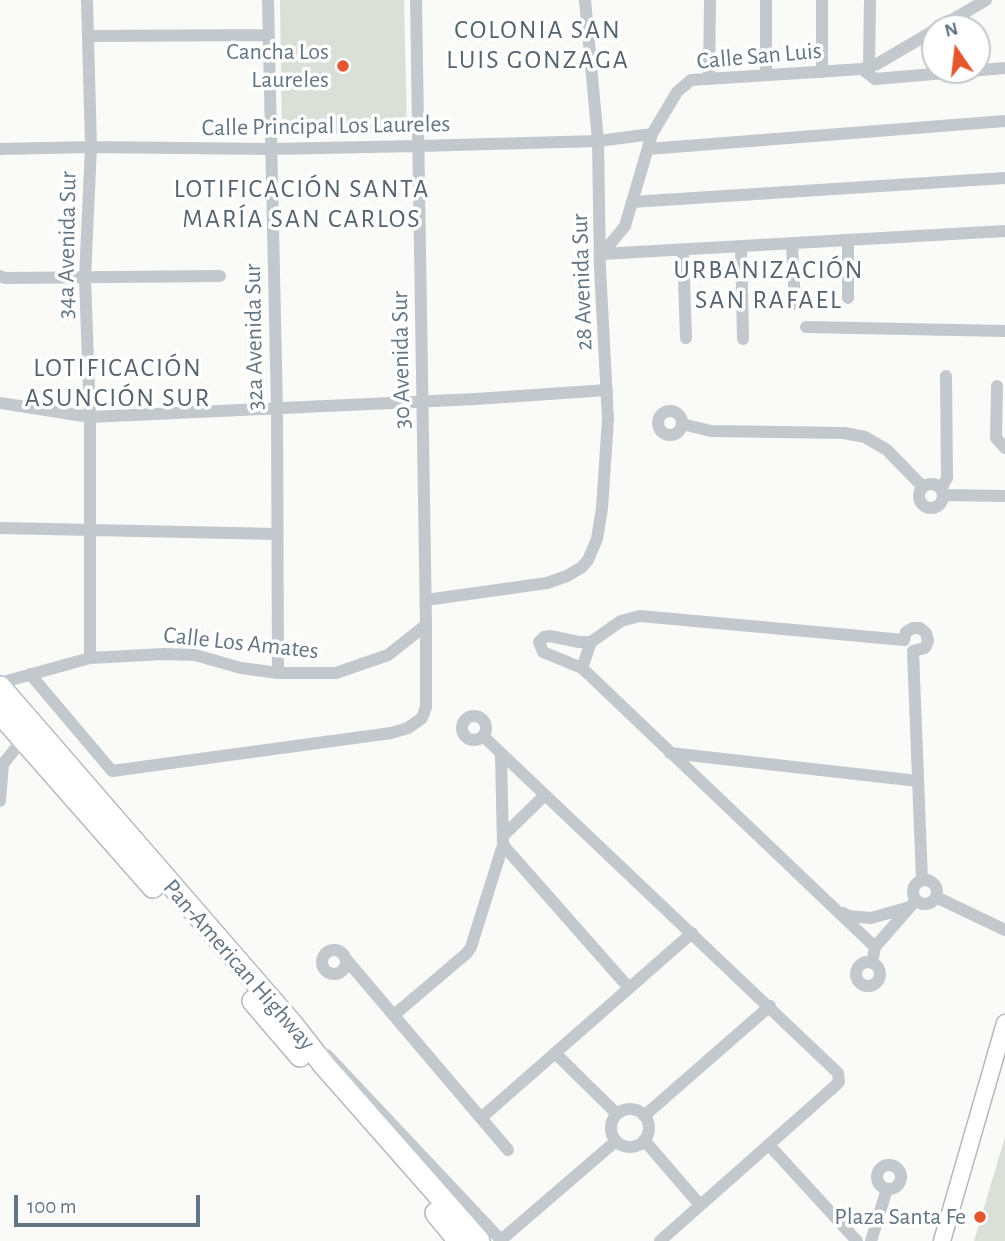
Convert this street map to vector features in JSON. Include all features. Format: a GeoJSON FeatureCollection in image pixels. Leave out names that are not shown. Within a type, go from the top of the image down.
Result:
{"type":"FeatureCollection","features":[{"type":"Feature","properties":{"kind":"highway","name":"Pan-American Highway"},"geometry":{"type":"LineString","coordinates":[[0,685],[292,1024],[324,1065],[479,1241]]}},
{"type":"Feature","properties":{"kind":"highway","name":"Pan-American Highway"},"geometry":{"type":"LineString","coordinates":[[0,713],[459,1241]]}},
{"type":"Feature","properties":{"kind":"street","name":"34a Avenida Sur"},"geometry":{"type":"LineString","coordinates":[[87,0],[91,148],[85,278],[90,417],[90,658]]}},
{"type":"Feature","properties":{"kind":"street","name":"32a Avenida Sur"},"geometry":{"type":"LineString","coordinates":[[268,0],[277,409],[278,673]]}},
{"type":"Feature","properties":{"kind":"street","name":"30 Avenida Sur"},"geometry":{"type":"LineString","coordinates":[[30,674],[112,771],[391,733],[422,718],[426,707],[426,600],[416,0]]}},
{"type":"Feature","properties":{"kind":"street","name":"28 Avenida Sur"},"geometry":{"type":"LineString","coordinates":[[426,600],[547,583],[567,576],[588,560],[597,539],[602,508],[608,419],[600,268],[598,141],[585,0]]}},
{"type":"Feature","properties":{"kind":"street"},"geometry":{"type":"LineString","coordinates":[[709,79],[710,0]]}},
{"type":"Feature","properties":{"kind":"street"},"geometry":{"type":"LineString","coordinates":[[766,0],[766,75]]}},
{"type":"Feature","properties":{"kind":"street"},"geometry":{"type":"LineString","coordinates":[[822,0],[822,72]]}},
{"type":"Feature","properties":{"kind":"street"},"geometry":{"type":"LineString","coordinates":[[870,0],[865,68],[875,79],[1005,68]]}},
{"type":"Feature","properties":{"kind":"street","name":"Calle San Luis"},"geometry":{"type":"LineString","coordinates":[[962,14],[986,0]]}},
{"type":"Feature","properties":{"kind":"street"},"geometry":{"type":"LineString","coordinates":[[89,36],[268,35]]}},
{"type":"Feature","properties":{"kind":"street","name":"Calle San Luis"},"geometry":{"type":"LineString","coordinates":[[601,254],[625,226],[652,134],[677,92],[691,80],[865,68],[921,37]]}},
{"type":"Feature","properties":{"kind":"street"},"geometry":{"type":"LineString","coordinates":[[648,149],[1005,121]]}},
{"type":"Feature","properties":{"kind":"street","name":"Calle Principal Los Laureles"},"geometry":{"type":"LineString","coordinates":[[0,149],[419,146],[598,141],[652,134]]}},
{"type":"Feature","properties":{"kind":"street"},"geometry":{"type":"LineString","coordinates":[[632,202],[1005,178]]}},
{"type":"Feature","properties":{"kind":"street"},"geometry":{"type":"LineString","coordinates":[[601,254],[1005,232]]}},
{"type":"Feature","properties":{"kind":"street"},"geometry":{"type":"LineString","coordinates":[[848,241],[848,298]]}},
{"type":"Feature","properties":{"kind":"street"},"geometry":{"type":"LineString","coordinates":[[792,244],[795,304]]}},
{"type":"Feature","properties":{"kind":"street"},"geometry":{"type":"LineString","coordinates":[[741,247],[743,339]]}},
{"type":"Feature","properties":{"kind":"street"},"geometry":{"type":"LineString","coordinates":[[683,251],[686,338]]}},
{"type":"Feature","properties":{"kind":"street"},"geometry":{"type":"LineString","coordinates":[[0,276],[220,276]]}},
{"type":"Feature","properties":{"kind":"street"},"geometry":{"type":"LineString","coordinates":[[806,327],[1005,331]]}},
{"type":"Feature","properties":{"kind":"street"},"geometry":{"type":"LineString","coordinates":[[947,376],[947,478],[942,492],[940,504],[929,508],[920,500],[919,492],[923,487],[932,484],[942,492],[1005,496]]}},
{"type":"Feature","properties":{"kind":"street"},"geometry":{"type":"LineString","coordinates":[[997,386],[996,438],[1005,448]]}},
{"type":"Feature","properties":{"kind":"street"},"geometry":{"type":"LineString","coordinates":[[0,403],[90,417],[423,402],[607,390]]}},
{"type":"Feature","properties":{"kind":"street"},"geometry":{"type":"LineString","coordinates":[[682,424],[712,431],[844,433],[865,438],[887,450],[923,487]]}},
{"type":"Feature","properties":{"kind":"street"},"geometry":{"type":"LineString","coordinates":[[0,528],[278,534]]}},
{"type":"Feature","properties":{"kind":"street"},"geometry":{"type":"LineString","coordinates":[[875,947],[582,668],[543,652],[539,642],[550,636],[591,642],[621,621],[640,616],[904,640]]}},
{"type":"Feature","properties":{"kind":"street","name":"Calle Los Amates"},"geometry":{"type":"LineString","coordinates":[[0,685],[90,658],[195,655],[241,668],[278,673],[312,675],[348,670],[395,651],[426,625]]}},
{"type":"Feature","properties":{"kind":"street"},"geometry":{"type":"LineString","coordinates":[[912,628],[920,628],[926,633],[928,641],[925,648],[913,651],[906,647],[904,640],[906,632],[912,628]]}},
{"type":"Feature","properties":{"kind":"street"},"geometry":{"type":"LineString","coordinates":[[582,668],[591,642]]}},
{"type":"Feature","properties":{"kind":"street"},"geometry":{"type":"LineString","coordinates":[[872,963],[875,947],[913,903],[914,888],[922,880],[913,651]]}},
{"type":"Feature","properties":{"kind":"street"},"geometry":{"type":"LineString","coordinates":[[483,736],[836,1069],[839,1077],[835,1086],[660,1241]]}},
{"type":"Feature","properties":{"kind":"street"},"geometry":{"type":"LineString","coordinates":[[0,801],[1,764],[23,739]]}},
{"type":"Feature","properties":{"kind":"street"},"geometry":{"type":"LineString","coordinates":[[670,753],[918,781]]}},
{"type":"Feature","properties":{"kind":"street"},"geometry":{"type":"LineString","coordinates":[[394,1015],[471,947],[504,840],[501,754]]}},
{"type":"Feature","properties":{"kind":"street"},"geometry":{"type":"LineString","coordinates":[[504,840],[545,795]]}},
{"type":"Feature","properties":{"kind":"street"},"geometry":{"type":"LineString","coordinates":[[504,840],[629,988]]}},
{"type":"Feature","properties":{"kind":"street"},"geometry":{"type":"LineString","coordinates":[[922,880],[935,886],[936,897]]}},
{"type":"Feature","properties":{"kind":"street"},"geometry":{"type":"LineString","coordinates":[[834,908],[849,916],[871,918],[913,903],[927,904],[936,897]]}},
{"type":"Feature","properties":{"kind":"street"},"geometry":{"type":"LineString","coordinates":[[936,897],[1005,930]]}},
{"type":"Feature","properties":{"kind":"street"},"geometry":{"type":"LineString","coordinates":[[481,1118],[692,933]]}},
{"type":"Feature","properties":{"kind":"street"},"geometry":{"type":"LineString","coordinates":[[345,957],[508,1150]]}},
{"type":"Feature","properties":{"kind":"street"},"geometry":{"type":"LineString","coordinates":[[644,1116],[770,1006]]}},
{"type":"Feature","properties":{"kind":"street"},"geometry":{"type":"LineString","coordinates":[[942,1241],[1005,1023]]}},
{"type":"Feature","properties":{"kind":"street"},"geometry":{"type":"LineString","coordinates":[[292,1024],[338,1065],[502,1240],[616,1141]]}},
{"type":"Feature","properties":{"kind":"street"},"geometry":{"type":"LineString","coordinates":[[555,1053],[617,1114]]}},
{"type":"Feature","properties":{"kind":"street"},"geometry":{"type":"LineString","coordinates":[[628,1109],[644,1116],[649,1127],[645,1140],[629,1147],[616,1141],[611,1125],[617,1114],[628,1109]]}},
{"type":"Feature","properties":{"kind":"street"},"geometry":{"type":"LineString","coordinates":[[645,1140],[700,1205]]}},
{"type":"Feature","properties":{"kind":"street"},"geometry":{"type":"LineString","coordinates":[[769,1145],[857,1241]]}},
{"type":"Feature","properties":{"kind":"street"},"geometry":{"type":"LineString","coordinates":[[871,1241],[887,1189]]}},
{"type":"Feature","properties":{"kind":"shaded area","name":"Cancha Los Laureles"},"geometry":{"type":"Polygon","coordinates":[[[280,0],[404,0],[407,132],[282,135],[280,0]]]}},
{"type":"Feature","properties":{"kind":"shaded area"},"geometry":{"type":"Polygon","coordinates":[[[1005,1137],[1005,1241],[974,1241],[1005,1137]]]}},
{"type":"Feature","properties":{"kind":"place","name":"Cancha Los Laureles"},"geometry":{"type":"Point","coordinates":[343,66]}},
{"type":"Feature","properties":{"kind":"place","name":"Plaza Santa Fe"},"geometry":{"type":"Point","coordinates":[980,1217]}},
{"type":"Feature","properties":{"kind":"district","name":"COLONIA SAN LUIS GONZAGA"},"geometry":{"type":"Point","coordinates":[538,45]}},
{"type":"Feature","properties":{"kind":"district","name":"LOTIFICACIÓN SANTA MARÍA SAN CARLOS"},"geometry":{"type":"Point","coordinates":[302,204]}},
{"type":"Feature","properties":{"kind":"district","name":"URBANIZACIÓN SAN RAFAEL"},"geometry":{"type":"Point","coordinates":[769,285]}},
{"type":"Feature","properties":{"kind":"district","name":"LOTIFICACIÓN ASUNCIÓN SUR"},"geometry":{"type":"Point","coordinates":[118,383]}}]}
